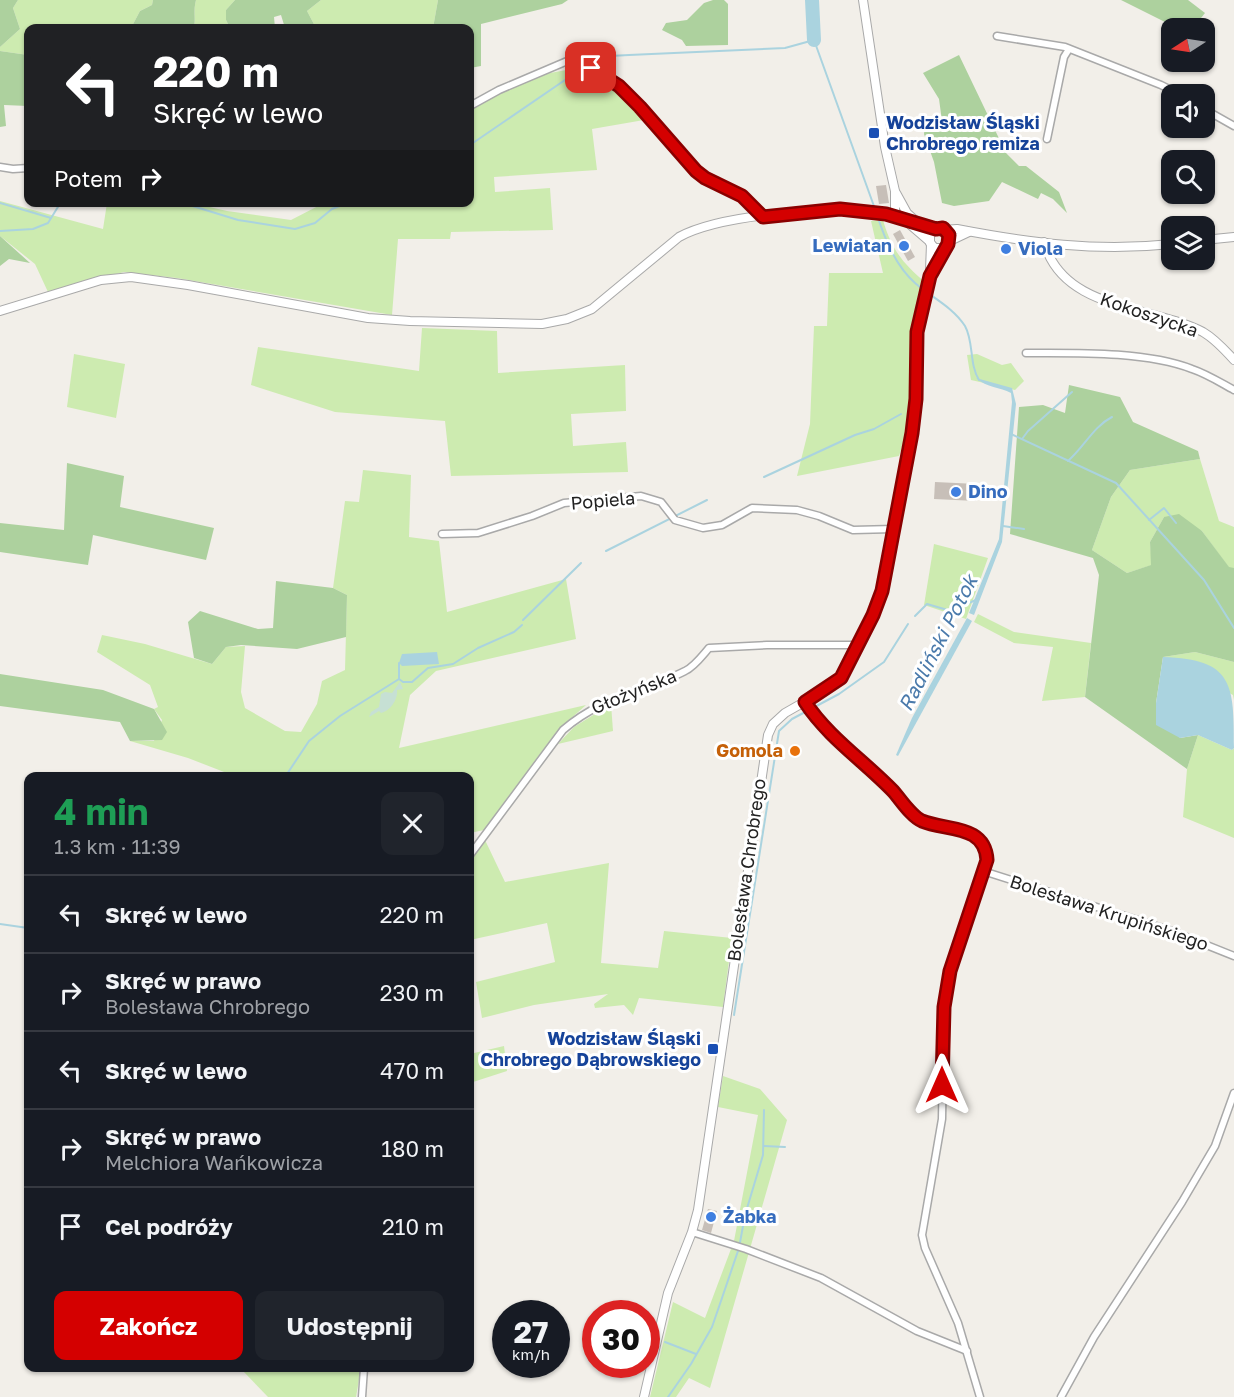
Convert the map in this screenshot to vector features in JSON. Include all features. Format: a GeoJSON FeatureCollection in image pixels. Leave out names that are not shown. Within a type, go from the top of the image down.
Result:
{"type":"FeatureCollection","features":[{"type":"Feature","properties":{"kind":"street"},"geometry":{"type":"LineString","coordinates":[[863,0],[885,147],[895,191],[895,217]]}},
{"type":"Feature","properties":{"kind":"street"},"geometry":{"type":"LineString","coordinates":[[997,36],[1029,40],[1069,50],[1161,85]]}},
{"type":"Feature","properties":{"kind":"street"},"geometry":{"type":"LineString","coordinates":[[1047,139],[1065,57],[1069,50]]}},
{"type":"Feature","properties":{"kind":"street"},"geometry":{"type":"LineString","coordinates":[[474,104],[499,90],[572,59],[583,63],[619,86],[696,171],[705,178],[742,196],[763,217]]}},
{"type":"Feature","properties":{"kind":"street"},"geometry":{"type":"LineString","coordinates":[[1215,115],[1234,126]]}},
{"type":"Feature","properties":{"kind":"street"},"geometry":{"type":"LineString","coordinates":[[0,167],[24,168]]}},
{"type":"Feature","properties":{"kind":"street"},"geometry":{"type":"LineString","coordinates":[[895,191],[907,213],[918,223]]}},
{"type":"Feature","properties":{"kind":"street"},"geometry":{"type":"LineString","coordinates":[[0,311],[100,280],[131,277],[188,285],[368,318],[410,321],[549,323],[592,309],[679,237],[693,230],[726,222],[840,209],[895,217],[936,229],[957,229],[1087,248],[1161,245]]}},
{"type":"Feature","properties":{"kind":"street"},"geometry":{"type":"LineString","coordinates":[[895,217],[935,248],[944,248],[950,241],[969,232]]}},
{"type":"Feature","properties":{"kind":"street"},"geometry":{"type":"LineString","coordinates":[[930,243],[931,232],[936,229]]}},
{"type":"Feature","properties":{"kind":"street"},"geometry":{"type":"LineString","coordinates":[[946,230],[950,241]]}},
{"type":"Feature","properties":{"kind":"street"},"geometry":{"type":"LineString","coordinates":[[1215,239],[1234,237]]}},
{"type":"Feature","properties":{"kind":"street","name":"Kokoszycka"},"geometry":{"type":"LineString","coordinates":[[1044,242],[1050,259],[1080,289],[1112,304],[1182,323],[1204,333],[1234,360]]}},
{"type":"Feature","properties":{"kind":"street","name":"Bolesława Chrobrego"},"geometry":{"type":"LineString","coordinates":[[644,1397],[668,1293],[692,1232],[700,1195],[764,752],[773,724],[785,713],[809,707],[841,678],[859,645],[882,591],[912,433],[916,399],[917,332],[928,279],[930,243]]}},
{"type":"Feature","properties":{"kind":"street","name":"Bolesława Chrobrego"},"geometry":{"type":"LineString","coordinates":[[928,279],[944,248]]}},
{"type":"Feature","properties":{"kind":"street"},"geometry":{"type":"LineString","coordinates":[[1026,353],[1097,354],[1168,362],[1192,368],[1234,390]]}},
{"type":"Feature","properties":{"kind":"street","name":"Popiela"},"geometry":{"type":"LineString","coordinates":[[442,534],[478,533],[564,503],[641,496],[661,502],[673,517],[695,527],[713,528],[752,508],[797,510],[853,530],[894,529]]}},
{"type":"Feature","properties":{"kind":"street","name":"Głożyńska"},"geometry":{"type":"LineString","coordinates":[[474,850],[563,730],[582,714],[600,704],[687,670],[709,648],[767,645],[859,645]]}},
{"type":"Feature","properties":{"kind":"street"},"geometry":{"type":"LineString","coordinates":[[809,707],[920,820],[973,833],[986,851],[983,871],[956,948],[944,1007],[942,1119],[922,1235],[925,1248],[967,1351],[980,1397]]}},
{"type":"Feature","properties":{"kind":"street","name":"Bolesława Krupińskiego"},"geometry":{"type":"LineString","coordinates":[[983,871],[1169,930],[1234,956]]}},
{"type":"Feature","properties":{"kind":"street"},"geometry":{"type":"LineString","coordinates":[[1061,1397],[1094,1337],[1182,1202],[1215,1146],[1234,1093]]}},
{"type":"Feature","properties":{"kind":"street"},"geometry":{"type":"LineString","coordinates":[[692,1232],[746,1249],[821,1278],[917,1331],[967,1351]]}},
{"type":"Feature","properties":{"kind":"street"},"geometry":{"type":"LineString","coordinates":[[362,1397],[364,1372]]}},
{"type":"Feature","properties":{"kind":"green space"},"geometry":{"type":"Polygon","coordinates":[[[0,0],[18,0],[13,8],[20,29],[0,47],[0,0]]]}},
{"type":"Feature","properties":{"kind":"green space"},"geometry":{"type":"Polygon","coordinates":[[[18,0],[153,0],[152,5],[140,11],[133,24],[24,24],[24,54],[0,51],[0,47],[20,29],[13,8],[18,0]]]}},
{"type":"Feature","properties":{"kind":"green space"},"geometry":{"type":"Polygon","coordinates":[[[153,0],[196,0],[195,24],[133,24],[140,11],[152,5],[153,0]]]}},
{"type":"Feature","properties":{"kind":"green space"},"geometry":{"type":"Polygon","coordinates":[[[196,0],[235,0],[226,10],[228,24],[195,24],[196,0]]]}},
{"type":"Feature","properties":{"kind":"green space"},"geometry":{"type":"Polygon","coordinates":[[[235,0],[321,0],[307,11],[314,24],[284,24],[281,15],[274,17],[275,24],[228,24],[226,10],[235,0]]]}},
{"type":"Feature","properties":{"kind":"green space"},"geometry":{"type":"Polygon","coordinates":[[[321,0],[438,0],[434,24],[314,24],[307,11],[321,0]]]}},
{"type":"Feature","properties":{"kind":"green space"},"geometry":{"type":"Polygon","coordinates":[[[438,0],[568,0],[562,4],[481,24],[481,66],[474,67],[474,24],[434,24],[438,0]]]}},
{"type":"Feature","properties":{"kind":"green space"},"geometry":{"type":"Polygon","coordinates":[[[724,0],[728,4],[728,45],[686,46],[682,40],[662,30],[666,23],[687,20],[704,3],[724,0]]]}},
{"type":"Feature","properties":{"kind":"green space"},"geometry":{"type":"Polygon","coordinates":[[[1121,0],[1188,0],[1205,13],[1201,18],[1161,18],[1161,20],[1121,0]]]}},
{"type":"Feature","properties":{"kind":"green space"},"geometry":{"type":"Polygon","coordinates":[[[0,51],[24,54],[24,106],[4,105],[6,126],[0,127],[0,51]]]}},
{"type":"Feature","properties":{"kind":"green space"},"geometry":{"type":"Polygon","coordinates":[[[959,55],[1006,153],[1019,166],[1026,166],[1059,192],[1067,213],[1053,199],[1041,193],[1038,199],[1002,182],[989,201],[954,206],[942,203],[934,162],[924,134],[925,125],[942,121],[939,99],[923,73],[959,55]]]}},
{"type":"Feature","properties":{"kind":"green space"},"geometry":{"type":"Polygon","coordinates":[[[580,64],[626,96],[625,98],[644,120],[592,129],[597,170],[494,177],[495,192],[550,188],[553,230],[451,232],[450,239],[398,239],[392,315],[177,278],[124,272],[48,292],[35,264],[0,236],[0,201],[103,229],[106,207],[210,207],[291,220],[316,207],[474,207],[474,101],[518,79],[577,68],[580,64]]]}},
{"type":"Feature","properties":{"kind":"green space"},"geometry":{"type":"Polygon","coordinates":[[[883,220],[898,254],[925,282],[915,325],[909,425],[899,456],[797,476],[810,424],[814,326],[827,326],[829,273],[883,273],[871,221],[883,220]]]}},
{"type":"Feature","properties":{"kind":"green space"},"geometry":{"type":"Polygon","coordinates":[[[0,236],[30,263],[9,259],[0,266],[0,236]]]}},
{"type":"Feature","properties":{"kind":"green space"},"geometry":{"type":"Polygon","coordinates":[[[422,328],[497,331],[498,373],[625,365],[626,411],[571,414],[573,446],[626,442],[628,472],[451,476],[445,421],[335,412],[251,385],[258,347],[419,371],[422,328]]]}},
{"type":"Feature","properties":{"kind":"green space"},"geometry":{"type":"Polygon","coordinates":[[[74,354],[125,364],[116,418],[67,407],[74,354]]]}},
{"type":"Feature","properties":{"kind":"green space"},"geometry":{"type":"Polygon","coordinates":[[[977,354],[1002,365],[1011,363],[1024,381],[1015,390],[971,380],[967,355],[977,354]]]}},
{"type":"Feature","properties":{"kind":"green space"},"geometry":{"type":"Polygon","coordinates":[[[1069,385],[1120,397],[1133,422],[1198,451],[1200,459],[1130,470],[1111,497],[1092,550],[1127,573],[1151,565],[1150,542],[1164,517],[1179,514],[1202,531],[1229,567],[1234,568],[1234,662],[1195,652],[1163,657],[1156,703],[1180,738],[1198,735],[1187,769],[1085,697],[1099,575],[1093,558],[1010,534],[1019,407],[1043,405],[1065,413],[1069,385]]]}},
{"type":"Feature","properties":{"kind":"green space"},"geometry":{"type":"Polygon","coordinates":[[[1200,459],[1219,521],[1234,527],[1234,568],[1229,568],[1202,531],[1164,517],[1150,542],[1152,565],[1127,573],[1092,550],[1111,497],[1130,470],[1200,459]]]}},
{"type":"Feature","properties":{"kind":"green space"},"geometry":{"type":"Polygon","coordinates":[[[67,463],[124,476],[120,507],[214,528],[206,560],[93,535],[88,565],[0,552],[0,523],[64,530],[67,463]]]}},
{"type":"Feature","properties":{"kind":"green space"},"geometry":{"type":"Polygon","coordinates":[[[363,470],[411,475],[409,537],[439,541],[447,612],[566,579],[576,639],[436,671],[410,695],[399,748],[586,705],[557,731],[484,830],[474,832],[474,772],[224,772],[188,758],[130,741],[154,741],[162,720],[154,709],[158,707],[150,685],[97,652],[102,635],[145,644],[212,664],[226,647],[245,646],[241,692],[245,708],[285,731],[301,732],[317,704],[322,681],[345,670],[347,595],[333,588],[345,501],[359,502],[363,470]]]}},
{"type":"Feature","properties":{"kind":"green space"},"geometry":{"type":"Polygon","coordinates":[[[934,544],[988,558],[966,619],[924,605],[934,544]]]}},
{"type":"Feature","properties":{"kind":"green space"},"geometry":{"type":"Polygon","coordinates":[[[276,581],[333,588],[347,595],[346,637],[297,649],[241,645],[226,647],[212,664],[194,658],[188,622],[200,611],[258,629],[273,628],[276,581]]]}},
{"type":"Feature","properties":{"kind":"green space"},"geometry":{"type":"Polygon","coordinates":[[[978,614],[1014,632],[1091,643],[1085,697],[1042,701],[1053,647],[1014,643],[974,622],[978,614]]]}},
{"type":"Feature","properties":{"kind":"green space"},"geometry":{"type":"Polygon","coordinates":[[[1195,652],[1234,662],[1234,700],[1233,695],[1163,657],[1195,652]]]}},
{"type":"Feature","properties":{"kind":"green space"},"geometry":{"type":"Polygon","coordinates":[[[0,674],[103,690],[154,709],[167,732],[162,740],[130,741],[120,722],[0,706],[0,674]]]}},
{"type":"Feature","properties":{"kind":"green space"},"geometry":{"type":"Polygon","coordinates":[[[400,682],[403,689],[397,690],[395,701],[390,707],[384,712],[379,711],[369,717],[371,712],[379,707],[381,694],[392,693],[400,682]]]}},
{"type":"Feature","properties":{"kind":"green space"},"geometry":{"type":"Polygon","coordinates":[[[611,704],[613,731],[558,744],[574,727],[611,704]]]}},
{"type":"Feature","properties":{"kind":"green space"},"geometry":{"type":"Polygon","coordinates":[[[1198,735],[1232,750],[1234,748],[1234,838],[1183,817],[1187,769],[1198,735]]]}},
{"type":"Feature","properties":{"kind":"green space"},"geometry":{"type":"Polygon","coordinates":[[[485,840],[505,882],[609,863],[601,963],[658,968],[664,931],[732,938],[723,1007],[639,998],[633,1015],[624,1005],[595,1008],[594,1004],[608,994],[534,1005],[482,1018],[476,982],[555,962],[547,923],[474,939],[474,855],[485,840]]]}},
{"type":"Feature","properties":{"kind":"green space"},"geometry":{"type":"Polygon","coordinates":[[[504,1046],[507,1071],[474,1082],[474,1053],[504,1046]]]}},
{"type":"Feature","properties":{"kind":"green space"},"geometry":{"type":"Polygon","coordinates":[[[723,1076],[760,1089],[787,1120],[710,1388],[689,1378],[676,1397],[650,1397],[655,1378],[660,1378],[660,1356],[673,1302],[705,1318],[734,1241],[758,1115],[718,1107],[723,1076]]]}},
{"type":"Feature","properties":{"kind":"green space"},"geometry":{"type":"Polygon","coordinates":[[[244,1372],[360,1372],[356,1397],[268,1397],[244,1372]]]}},
{"type":"Feature","properties":{"kind":"water"},"geometry":{"type":"Polygon","coordinates":[[[976,378],[1012,388],[1016,404],[1002,542],[974,615],[969,613],[999,539],[1012,402],[1011,393],[985,384],[976,378]]]}},
{"type":"Feature","properties":{"kind":"water"},"geometry":{"type":"Polygon","coordinates":[[[967,618],[972,621],[898,756],[896,755],[912,718],[967,618]]]}},
{"type":"Feature","properties":{"kind":"water"},"geometry":{"type":"Polygon","coordinates":[[[437,652],[439,664],[402,666],[399,663],[402,654],[437,652]]]}},
{"type":"Feature","properties":{"kind":"water"},"geometry":{"type":"Polygon","coordinates":[[[1163,657],[1204,663],[1217,670],[1225,680],[1233,707],[1234,748],[1232,750],[1198,735],[1180,738],[1156,725],[1156,703],[1163,657]]]}},
{"type":"Feature","properties":{"kind":"building"},"geometry":{"type":"Polygon","coordinates":[[[886,185],[889,203],[879,204],[876,186],[886,185]]]}},
{"type":"Feature","properties":{"kind":"building","name":"Lewiatan"},"geometry":{"type":"Polygon","coordinates":[[[900,230],[915,257],[908,261],[893,234],[900,230]]]}},
{"type":"Feature","properties":{"kind":"building","name":"Dino"},"geometry":{"type":"Polygon","coordinates":[[[935,482],[977,484],[976,501],[934,499],[935,482]]]}},
{"type":"Feature","properties":{"kind":"building","name":"Żabka"},"geometry":{"type":"Polygon","coordinates":[[[708,1209],[717,1211],[711,1233],[702,1230],[708,1209]]]}},
{"type":"Feature","properties":{"kind":"waterway"},"geometry":{"type":"LineString","coordinates":[[812,0],[814,40]]}},
{"type":"Feature","properties":{"kind":"waterway"},"geometry":{"type":"LineString","coordinates":[[588,64],[610,56],[785,48],[814,40],[875,209]]}},
{"type":"Feature","properties":{"kind":"waterway"},"geometry":{"type":"LineString","coordinates":[[474,142],[584,67]]}},
{"type":"Feature","properties":{"kind":"waterway"},"geometry":{"type":"LineString","coordinates":[[0,203],[51,218]]}},
{"type":"Feature","properties":{"kind":"waterway"},"geometry":{"type":"LineString","coordinates":[[0,231],[33,229],[48,223],[58,207]]}},
{"type":"Feature","properties":{"kind":"waterway"},"geometry":{"type":"LineString","coordinates":[[196,207],[238,220],[295,229],[315,223],[337,207]]}},
{"type":"Feature","properties":{"kind":"waterway"},"geometry":{"type":"LineString","coordinates":[[877,215],[896,260],[908,276],[954,313],[965,326],[979,380]]}},
{"type":"Feature","properties":{"kind":"waterway"},"geometry":{"type":"LineString","coordinates":[[1022,439],[1072,392]]}},
{"type":"Feature","properties":{"kind":"waterway"},"geometry":{"type":"LineString","coordinates":[[764,477],[855,435],[874,429],[901,414]]}},
{"type":"Feature","properties":{"kind":"waterway"},"geometry":{"type":"LineString","coordinates":[[1068,461],[1100,426],[1112,417]]}},
{"type":"Feature","properties":{"kind":"waterway"},"geometry":{"type":"LineString","coordinates":[[1011,434],[1116,483],[1204,580],[1234,628]]}},
{"type":"Feature","properties":{"kind":"waterway"},"geometry":{"type":"LineString","coordinates":[[606,551],[707,500]]}},
{"type":"Feature","properties":{"kind":"waterway"},"geometry":{"type":"LineString","coordinates":[[1149,520],[1164,508],[1176,523]]}},
{"type":"Feature","properties":{"kind":"waterway"},"geometry":{"type":"LineString","coordinates":[[1003,526],[1024,529]]}},
{"type":"Feature","properties":{"kind":"waterway"},"geometry":{"type":"LineString","coordinates":[[523,620],[581,563]]}},
{"type":"Feature","properties":{"kind":"waterway"},"geometry":{"type":"LineString","coordinates":[[915,616],[927,604],[951,611],[978,599]]}},
{"type":"Feature","properties":{"kind":"waterway"},"geometry":{"type":"LineString","coordinates":[[734,1015],[779,731],[792,719],[839,694],[884,662],[908,624]]}},
{"type":"Feature","properties":{"kind":"waterway"},"geometry":{"type":"LineString","coordinates":[[288,772],[309,741],[340,716],[399,679],[403,682],[412,682],[428,668],[453,664],[478,648],[514,632],[522,625]]}},
{"type":"Feature","properties":{"kind":"waterway"},"geometry":{"type":"LineString","coordinates":[[399,663],[399,679]]}},
{"type":"Feature","properties":{"kind":"waterway"},"geometry":{"type":"LineString","coordinates":[[0,924],[24,927]]}},
{"type":"Feature","properties":{"kind":"waterway","name":"Radliński Potok"},"geometry":{"type":"LineString","coordinates":[[668,1397],[691,1364],[712,1327],[739,1248],[745,1215],[763,1155],[764,1110]]}},
{"type":"Feature","properties":{"kind":"waterway"},"geometry":{"type":"LineString","coordinates":[[764,1146],[785,1147]]}},
{"type":"Feature","properties":{"kind":"waterway"},"geometry":{"type":"LineString","coordinates":[[665,1342],[696,1354]]}},
{"type":"Feature","properties":{"kind":"place","name":"Wodzisław Śląski Chrobrego remiza"},"geometry":{"type":"Point","coordinates":[874,133]}},
{"type":"Feature","properties":{"kind":"place","name":"Lewiatan"},"geometry":{"type":"Point","coordinates":[904,246]}},
{"type":"Feature","properties":{"kind":"place","name":"Viola"},"geometry":{"type":"Point","coordinates":[1006,249]}},
{"type":"Feature","properties":{"kind":"place","name":"Dino"},"geometry":{"type":"Point","coordinates":[956,492]}},
{"type":"Feature","properties":{"kind":"place","name":"Gomola"},"geometry":{"type":"Point","coordinates":[795,751]}},
{"type":"Feature","properties":{"kind":"place","name":"Wodzisław Śląski Chrobrego Dąbrowskiego"},"geometry":{"type":"Point","coordinates":[713,1049]}},
{"type":"Feature","properties":{"kind":"place","name":"Żabka"},"geometry":{"type":"Point","coordinates":[711,1217]}},
{"type":"Feature","properties":{"kind":"route"},"geometry":{"type":"LineString","coordinates":[[591,68],[619,86],[696,171],[705,178],[742,196],[763,217],[840,209],[886,214],[936,229],[943,228],[949,235],[948,244],[927,283],[917,332],[916,399],[912,433],[882,591],[873,615],[841,678],[805,702],[815,718],[892,790],[920,820],[973,833],[986,851],[987,860],[950,971],[942,1034],[942,1085]]}}]}
